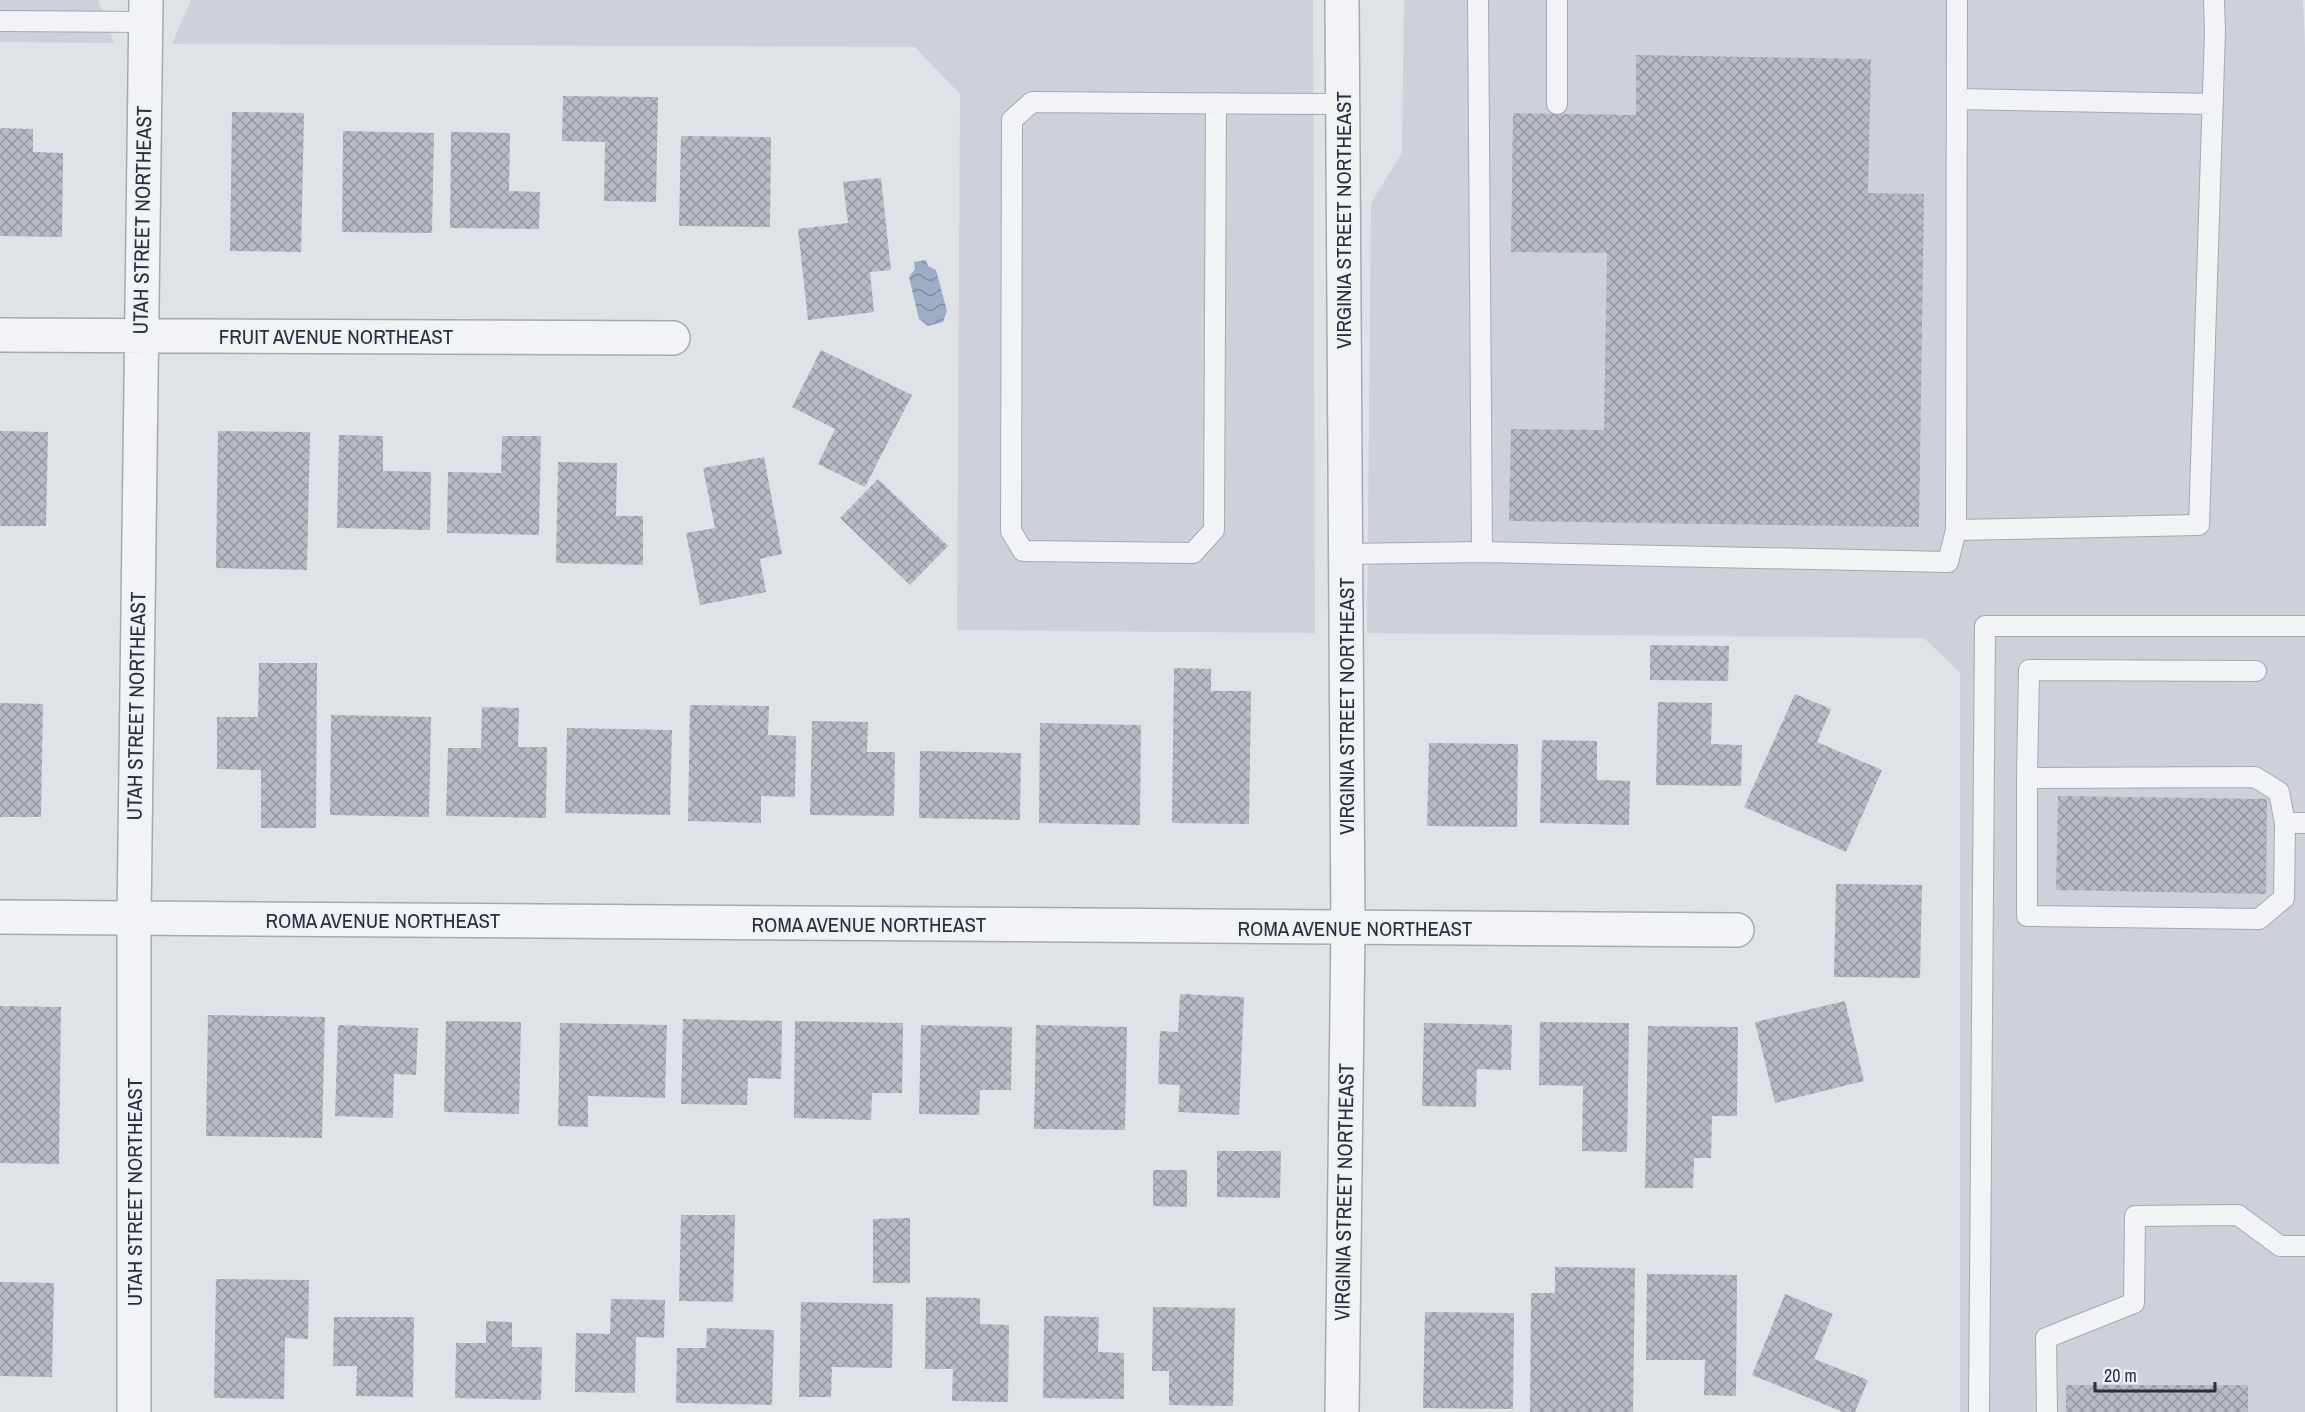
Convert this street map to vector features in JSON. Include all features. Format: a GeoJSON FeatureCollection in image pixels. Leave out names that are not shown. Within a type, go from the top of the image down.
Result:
{"type":"FeatureCollection","features":[{"type":"Feature","properties":{"kind":"street","name":"VIRGINIA STREET NORTHEAST"},"geometry":{"type":"LineString","coordinates":[[1342,0],[1348,928],[1342,1412]]}},
{"type":"Feature","properties":{"kind":"street","name":"UTAH STREET NORTHEAST"},"geometry":{"type":"LineString","coordinates":[[134,1412],[134,918],[146,11]]}},
{"type":"Feature","properties":{"kind":"street","name":"FRUIT AVENUE NORTHEAST"},"geometry":{"type":"LineString","coordinates":[[0,335],[673,338]]}},
{"type":"Feature","properties":{"kind":"street","name":"ROMA AVENUE NORTHEAST"},"geometry":{"type":"LineString","coordinates":[[0,917],[1737,930]]}},
{"type":"Feature","properties":{"kind":"lane"},"geometry":{"type":"LineString","coordinates":[[1478,0],[1482,552]]}},
{"type":"Feature","properties":{"kind":"lane"},"geometry":{"type":"LineString","coordinates":[[1557,0],[1557,104]]}},
{"type":"Feature","properties":{"kind":"lane"},"geometry":{"type":"LineString","coordinates":[[1345,554],[1482,552],[1948,562],[1956,530],[1957,0]]}},
{"type":"Feature","properties":{"kind":"lane"},"geometry":{"type":"LineString","coordinates":[[1956,530],[2199,525],[2213,104],[2214,0]]}},
{"type":"Feature","properties":{"kind":"lane"},"geometry":{"type":"LineString","coordinates":[[0,21],[146,11]]}},
{"type":"Feature","properties":{"kind":"lane"},"geometry":{"type":"LineString","coordinates":[[1957,99],[2213,104]]}},
{"type":"Feature","properties":{"kind":"lane"},"geometry":{"type":"LineString","coordinates":[[1216,103],[1214,530],[1193,553],[1023,551],[1011,531],[1012,120],[1032,102],[1216,103],[1342,104]]}},
{"type":"Feature","properties":{"kind":"lane"},"geometry":{"type":"LineString","coordinates":[[1979,1412],[1985,626],[2305,626]]}},
{"type":"Feature","properties":{"kind":"lane"},"geometry":{"type":"LineString","coordinates":[[2027,778],[2255,777],[2279,792],[2285,823],[2284,898],[2259,919],[2027,916],[2027,778],[2028,670],[2256,671]]}},
{"type":"Feature","properties":{"kind":"lane"},"geometry":{"type":"LineString","coordinates":[[2285,823],[2305,823]]}},
{"type":"Feature","properties":{"kind":"lane"},"geometry":{"type":"LineString","coordinates":[[2047,1412],[2046,1338],[2134,1303],[2135,1216],[2238,1215],[2280,1246],[2305,1246]]}},
{"type":"Feature","properties":{"kind":"shaded area"},"geometry":{"type":"Polygon","coordinates":[[[0,0],[98,0],[114,43],[0,42],[0,0]]]}},
{"type":"Feature","properties":{"kind":"shaded area"},"geometry":{"type":"Polygon","coordinates":[[[191,0],[1313,0],[1315,633],[957,630],[960,94],[915,47],[172,44],[191,0]]]}},
{"type":"Feature","properties":{"kind":"shaded area"},"geometry":{"type":"Polygon","coordinates":[[[1404,0],[2303,0],[2305,46],[2305,1412],[1960,1412],[1960,673],[1924,638],[1367,633],[1371,203],[1402,153],[1404,0]]]}},
{"type":"Feature","properties":{"kind":"water"},"geometry":{"type":"Polygon","coordinates":[[[926,260],[928,266],[936,270],[947,311],[943,322],[928,326],[919,319],[909,277],[915,269],[914,262],[926,260]]]}},
{"type":"Feature","properties":{"kind":"building"},"geometry":{"type":"Polygon","coordinates":[[[1636,55],[1871,59],[1868,193],[1924,194],[1919,527],[1509,521],[1511,429],[1604,430],[1607,253],[1511,252],[1513,113],[1636,115],[1636,55]]]}},
{"type":"Feature","properties":{"kind":"building"},"geometry":{"type":"Polygon","coordinates":[[[563,96],[658,97],[656,202],[604,201],[605,142],[562,141],[563,96]]]}},
{"type":"Feature","properties":{"kind":"building"},"geometry":{"type":"Polygon","coordinates":[[[232,112],[304,113],[301,252],[230,251],[232,112]]]}},
{"type":"Feature","properties":{"kind":"building"},"geometry":{"type":"Polygon","coordinates":[[[0,128],[33,129],[33,152],[63,153],[62,237],[0,236],[0,128]]]}},
{"type":"Feature","properties":{"kind":"building"},"geometry":{"type":"Polygon","coordinates":[[[343,131],[434,133],[432,233],[342,232],[343,131]]]}},
{"type":"Feature","properties":{"kind":"building"},"geometry":{"type":"Polygon","coordinates":[[[451,132],[510,133],[509,191],[540,192],[539,229],[450,228],[451,132]]]}},
{"type":"Feature","properties":{"kind":"building"},"geometry":{"type":"Polygon","coordinates":[[[681,136],[771,137],[770,227],[679,226],[681,136]]]}},
{"type":"Feature","properties":{"kind":"building"},"geometry":{"type":"Polygon","coordinates":[[[881,178],[891,270],[870,272],[874,312],[808,320],[798,229],[848,223],[843,182],[881,178]]]}},
{"type":"Feature","properties":{"kind":"building"},"geometry":{"type":"Polygon","coordinates":[[[821,350],[912,395],[865,487],[818,464],[835,429],[792,407],[821,350]]]}},
{"type":"Feature","properties":{"kind":"building"},"geometry":{"type":"Polygon","coordinates":[[[0,431],[48,432],[46,526],[0,526],[0,431]]]}},
{"type":"Feature","properties":{"kind":"building"},"geometry":{"type":"Polygon","coordinates":[[[218,431],[310,432],[307,570],[216,568],[218,431]]]}},
{"type":"Feature","properties":{"kind":"building"},"geometry":{"type":"Polygon","coordinates":[[[339,435],[383,436],[383,471],[431,472],[430,530],[337,528],[339,435]]]}},
{"type":"Feature","properties":{"kind":"building"},"geometry":{"type":"Polygon","coordinates":[[[502,436],[541,436],[539,535],[447,533],[448,472],[501,473],[502,436]]]}},
{"type":"Feature","properties":{"kind":"building"},"geometry":{"type":"Polygon","coordinates":[[[764,457],[782,554],[760,559],[766,592],[700,605],[686,533],[715,528],[703,468],[764,457]]]}},
{"type":"Feature","properties":{"kind":"building"},"geometry":{"type":"Polygon","coordinates":[[[558,462],[617,463],[616,516],[643,516],[643,565],[556,563],[558,462]]]}},
{"type":"Feature","properties":{"kind":"building"},"geometry":{"type":"Polygon","coordinates":[[[878,479],[948,546],[910,585],[840,518],[878,479]]]}},
{"type":"Feature","properties":{"kind":"building"},"geometry":{"type":"Polygon","coordinates":[[[1650,645],[1729,646],[1728,681],[1650,680],[1650,645]]]}},
{"type":"Feature","properties":{"kind":"building"},"geometry":{"type":"Polygon","coordinates":[[[259,663],[317,663],[316,828],[261,828],[261,770],[217,769],[217,717],[258,717],[259,663]]]}},
{"type":"Feature","properties":{"kind":"building"},"geometry":{"type":"Polygon","coordinates":[[[1174,668],[1211,669],[1211,691],[1251,691],[1249,824],[1172,823],[1174,668]]]}},
{"type":"Feature","properties":{"kind":"building"},"geometry":{"type":"Polygon","coordinates":[[[1795,694],[1831,709],[1817,742],[1882,770],[1846,852],[1744,807],[1795,694]]]}},
{"type":"Feature","properties":{"kind":"building"},"geometry":{"type":"Polygon","coordinates":[[[1658,702],[1712,703],[1711,744],[1742,745],[1741,786],[1656,785],[1658,702]]]}},
{"type":"Feature","properties":{"kind":"building"},"geometry":{"type":"Polygon","coordinates":[[[0,703],[43,704],[41,817],[0,817],[0,703]]]}},
{"type":"Feature","properties":{"kind":"building"},"geometry":{"type":"Polygon","coordinates":[[[690,705],[769,706],[768,735],[796,736],[795,797],[761,796],[761,823],[688,821],[690,705]]]}},
{"type":"Feature","properties":{"kind":"building"},"geometry":{"type":"Polygon","coordinates":[[[482,707],[519,708],[518,747],[547,747],[546,818],[446,816],[448,748],[481,748],[482,707]]]}},
{"type":"Feature","properties":{"kind":"building"},"geometry":{"type":"Polygon","coordinates":[[[331,715],[431,717],[429,817],[330,815],[331,715]]]}},
{"type":"Feature","properties":{"kind":"building"},"geometry":{"type":"Polygon","coordinates":[[[812,721],[868,722],[867,752],[895,752],[894,816],[810,815],[812,721]]]}},
{"type":"Feature","properties":{"kind":"building"},"geometry":{"type":"Polygon","coordinates":[[[1040,723],[1141,725],[1140,825],[1039,823],[1040,723]]]}},
{"type":"Feature","properties":{"kind":"building"},"geometry":{"type":"Polygon","coordinates":[[[567,728],[672,730],[670,815],[565,813],[567,728]]]}},
{"type":"Feature","properties":{"kind":"building"},"geometry":{"type":"Polygon","coordinates":[[[1542,740],[1597,741],[1597,780],[1630,781],[1629,825],[1540,823],[1542,740]]]}},
{"type":"Feature","properties":{"kind":"building"},"geometry":{"type":"Polygon","coordinates":[[[1429,743],[1518,744],[1517,827],[1427,826],[1429,743]]]}},
{"type":"Feature","properties":{"kind":"building"},"geometry":{"type":"Polygon","coordinates":[[[920,751],[1021,753],[1020,820],[919,818],[920,751]]]}},
{"type":"Feature","properties":{"kind":"building"},"geometry":{"type":"Polygon","coordinates":[[[2058,796],[2267,799],[2266,894],[2056,890],[2058,796]]]}},
{"type":"Feature","properties":{"kind":"building"},"geometry":{"type":"Polygon","coordinates":[[[1836,884],[1922,885],[1920,978],[1834,977],[1836,884]]]}},
{"type":"Feature","properties":{"kind":"building"},"geometry":{"type":"Polygon","coordinates":[[[1180,994],[1244,997],[1239,1115],[1178,1112],[1180,1085],[1158,1084],[1160,1031],[1178,1032],[1180,994]]]}},
{"type":"Feature","properties":{"kind":"building"},"geometry":{"type":"Polygon","coordinates":[[[1845,1001],[1864,1081],[1775,1103],[1755,1022],[1845,1001]]]}},
{"type":"Feature","properties":{"kind":"building"},"geometry":{"type":"Polygon","coordinates":[[[0,1006],[61,1007],[59,1164],[0,1163],[0,1006]]]}},
{"type":"Feature","properties":{"kind":"building"},"geometry":{"type":"Polygon","coordinates":[[[208,1015],[325,1017],[322,1138],[206,1136],[208,1015]]]}},
{"type":"Feature","properties":{"kind":"building"},"geometry":{"type":"Polygon","coordinates":[[[683,1019],[782,1021],[781,1079],[748,1078],[747,1105],[681,1104],[683,1019]]]}},
{"type":"Feature","properties":{"kind":"building"},"geometry":{"type":"Polygon","coordinates":[[[446,1021],[521,1022],[519,1114],[444,1112],[446,1021]]]}},
{"type":"Feature","properties":{"kind":"building"},"geometry":{"type":"Polygon","coordinates":[[[795,1021],[903,1023],[902,1093],[872,1093],[871,1120],[794,1118],[795,1021]]]}},
{"type":"Feature","properties":{"kind":"building"},"geometry":{"type":"Polygon","coordinates":[[[1540,1022],[1629,1023],[1627,1152],[1582,1151],[1583,1086],[1539,1085],[1540,1022]]]}},
{"type":"Feature","properties":{"kind":"building"},"geometry":{"type":"Polygon","coordinates":[[[560,1023],[667,1025],[665,1098],[588,1096],[588,1127],[558,1126],[560,1023]]]}},
{"type":"Feature","properties":{"kind":"building"},"geometry":{"type":"Polygon","coordinates":[[[1424,1023],[1512,1025],[1511,1070],[1477,1069],[1476,1107],[1422,1106],[1424,1023]]]}},
{"type":"Feature","properties":{"kind":"building"},"geometry":{"type":"Polygon","coordinates":[[[338,1025],[418,1028],[416,1075],[394,1074],[393,1118],[335,1116],[338,1025]]]}},
{"type":"Feature","properties":{"kind":"building"},"geometry":{"type":"Polygon","coordinates":[[[921,1025],[1012,1027],[1011,1090],[980,1090],[979,1115],[919,1114],[921,1025]]]}},
{"type":"Feature","properties":{"kind":"building"},"geometry":{"type":"Polygon","coordinates":[[[1036,1025],[1127,1027],[1125,1130],[1034,1129],[1036,1025]]]}},
{"type":"Feature","properties":{"kind":"building"},"geometry":{"type":"Polygon","coordinates":[[[1648,1026],[1738,1027],[1737,1116],[1712,1116],[1711,1158],[1694,1158],[1693,1188],[1645,1188],[1648,1026]]]}},
{"type":"Feature","properties":{"kind":"building"},"geometry":{"type":"Polygon","coordinates":[[[1217,1151],[1281,1151],[1280,1198],[1217,1197],[1217,1151]]]}},
{"type":"Feature","properties":{"kind":"building"},"geometry":{"type":"Polygon","coordinates":[[[1153,1170],[1187,1170],[1187,1207],[1153,1206],[1153,1170]]]}},
{"type":"Feature","properties":{"kind":"building"},"geometry":{"type":"Polygon","coordinates":[[[681,1215],[735,1215],[733,1302],[679,1301],[681,1215]]]}},
{"type":"Feature","properties":{"kind":"building"},"geometry":{"type":"Polygon","coordinates":[[[910,1218],[910,1283],[873,1283],[873,1219],[910,1218]]]}},
{"type":"Feature","properties":{"kind":"building"},"geometry":{"type":"Polygon","coordinates":[[[1555,1267],[1635,1268],[1633,1412],[1530,1412],[1531,1293],[1555,1293],[1555,1267]]]}},
{"type":"Feature","properties":{"kind":"building"},"geometry":{"type":"Polygon","coordinates":[[[1647,1274],[1737,1275],[1736,1396],[1704,1395],[1705,1360],[1646,1360],[1647,1274]]]}},
{"type":"Feature","properties":{"kind":"building"},"geometry":{"type":"Polygon","coordinates":[[[216,1279],[309,1280],[308,1339],[285,1338],[284,1399],[214,1398],[216,1279]]]}},
{"type":"Feature","properties":{"kind":"building"},"geometry":{"type":"Polygon","coordinates":[[[0,1282],[54,1283],[52,1377],[0,1376],[0,1282]]]}},
{"type":"Feature","properties":{"kind":"building"},"geometry":{"type":"Polygon","coordinates":[[[1785,1294],[1833,1314],[1814,1359],[1868,1380],[1855,1412],[1843,1412],[1752,1375],[1785,1294]]]}},
{"type":"Feature","properties":{"kind":"building"},"geometry":{"type":"Polygon","coordinates":[[[926,1297],[980,1298],[980,1324],[1009,1325],[1008,1402],[952,1401],[953,1369],[925,1369],[926,1297]]]}},
{"type":"Feature","properties":{"kind":"building"},"geometry":{"type":"Polygon","coordinates":[[[611,1299],[665,1300],[664,1338],[636,1337],[635,1393],[575,1392],[576,1333],[610,1334],[611,1299]]]}},
{"type":"Feature","properties":{"kind":"building"},"geometry":{"type":"Polygon","coordinates":[[[801,1302],[893,1304],[892,1368],[832,1367],[831,1397],[799,1397],[801,1302]]]}},
{"type":"Feature","properties":{"kind":"building"},"geometry":{"type":"Polygon","coordinates":[[[1153,1307],[1235,1308],[1233,1406],[1169,1405],[1169,1371],[1152,1371],[1153,1307]]]}},
{"type":"Feature","properties":{"kind":"building"},"geometry":{"type":"Polygon","coordinates":[[[1425,1312],[1514,1313],[1513,1409],[1423,1408],[1425,1312]]]}},
{"type":"Feature","properties":{"kind":"building"},"geometry":{"type":"Polygon","coordinates":[[[1044,1316],[1099,1317],[1098,1352],[1124,1353],[1124,1399],[1043,1398],[1044,1316]]]}},
{"type":"Feature","properties":{"kind":"building"},"geometry":{"type":"Polygon","coordinates":[[[334,1317],[414,1317],[413,1397],[356,1396],[357,1366],[333,1366],[334,1317]]]}},
{"type":"Feature","properties":{"kind":"building"},"geometry":{"type":"Polygon","coordinates":[[[486,1321],[512,1322],[512,1347],[542,1347],[541,1400],[455,1398],[456,1343],[486,1343],[486,1321]]]}},
{"type":"Feature","properties":{"kind":"building"},"geometry":{"type":"Polygon","coordinates":[[[707,1328],[774,1330],[772,1405],[676,1403],[677,1348],[706,1348],[707,1328]]]}},
{"type":"Feature","properties":{"kind":"building"},"geometry":{"type":"Polygon","coordinates":[[[2066,1385],[2248,1385],[2248,1412],[2066,1412],[2066,1385]]]}}]}
